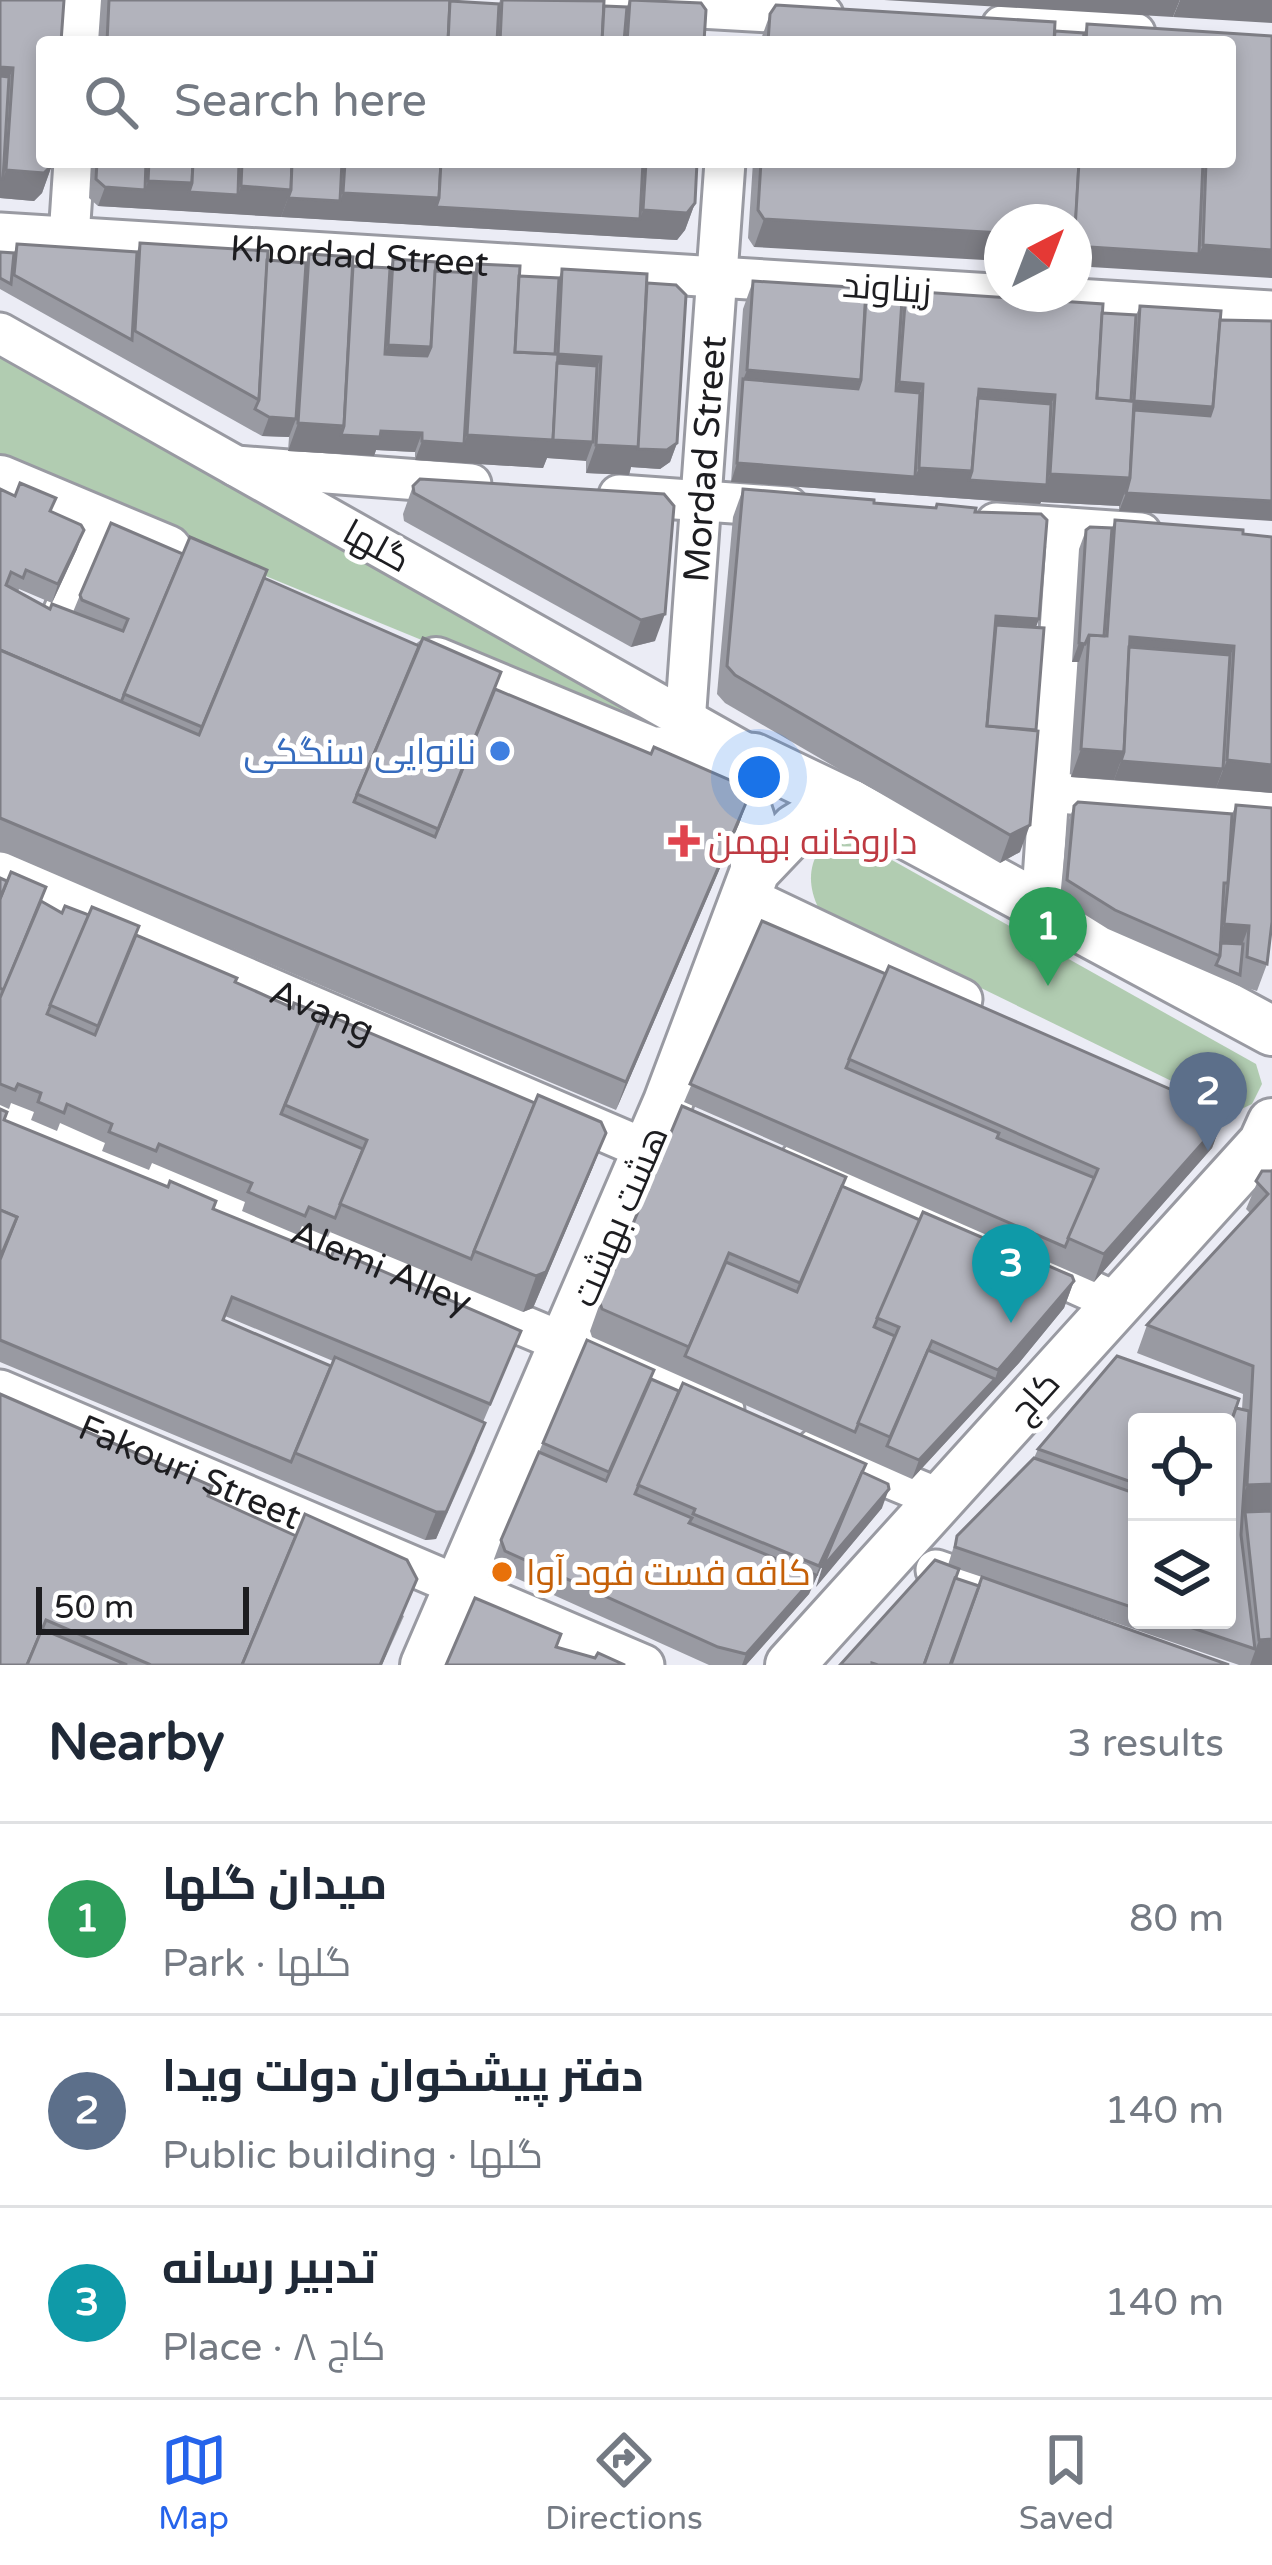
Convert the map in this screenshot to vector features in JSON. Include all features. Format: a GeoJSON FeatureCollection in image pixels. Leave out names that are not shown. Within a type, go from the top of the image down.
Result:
{"type":"FeatureCollection","features":[{"type":"Feature","properties":{"kind":"main road"},"geometry":{"type":"LineString","coordinates":[[0,481],[210,568]]}},
{"type":"Feature","properties":{"kind":"main road"},"geometry":{"type":"LineString","coordinates":[[386,641],[650,751],[684,736],[754,758],[850,804],[1272,1031]]}},
{"type":"Feature","properties":{"kind":"main road"},"geometry":{"type":"LineString","coordinates":[[684,736],[728,780],[752,819],[750,884]]}},
{"type":"Feature","properties":{"kind":"main road","name":"هشت بهشت"},"geometry":{"type":"LineString","coordinates":[[425,1665],[459,1587],[496,1442],[564,1343],[647,1150],[689,1111],[750,884],[795,829],[850,804]]}},
{"type":"Feature","properties":{"kind":"main road","name":"کاج"},"geometry":{"type":"LineString","coordinates":[[790,1665],[940,1499],[1100,1352],[1118,1303],[1269,1138]]}},
{"type":"Feature","properties":{"kind":"street"},"geometry":{"type":"LineString","coordinates":[[81,36],[83,0]]}},
{"type":"Feature","properties":{"kind":"street"},"geometry":{"type":"LineString","coordinates":[[560,0],[733,17],[850,17]]}},
{"type":"Feature","properties":{"kind":"street"},"geometry":{"type":"LineString","coordinates":[[968,24],[1178,36]]}},
{"type":"Feature","properties":{"kind":"street"},"geometry":{"type":"LineString","coordinates":[[69,237],[74,168]]}},
{"type":"Feature","properties":{"kind":"street","name":"Mordad Street"},"geometry":{"type":"LineString","coordinates":[[684,736],[725,168]]}},
{"type":"Feature","properties":{"kind":"street","name":"Khordad Street"},"geometry":{"type":"LineString","coordinates":[[0,233],[718,277]]}},
{"type":"Feature","properties":{"kind":"street","name":"زیناوند"},"geometry":{"type":"LineString","coordinates":[[718,277],[1272,311]]}},
{"type":"Feature","properties":{"kind":"street","name":"گلها"},"geometry":{"type":"LineString","coordinates":[[0,333],[236,466],[684,736]]}},
{"type":"Feature","properties":{"kind":"street"},"geometry":{"type":"LineString","coordinates":[[236,466],[516,487]]}},
{"type":"Feature","properties":{"kind":"street"},"geometry":{"type":"LineString","coordinates":[[586,492],[817,510]]}},
{"type":"Feature","properties":{"kind":"street"},"geometry":{"type":"LineString","coordinates":[[953,520],[1181,536]]}},
{"type":"Feature","properties":{"kind":"street"},"geometry":{"type":"LineString","coordinates":[[97,636],[42,613],[100,522]]}},
{"type":"Feature","properties":{"kind":"street"},"geometry":{"type":"LineString","coordinates":[[1041,908],[1067,528]]}},
{"type":"Feature","properties":{"kind":"street"},"geometry":{"type":"LineString","coordinates":[[1046,792],[1272,810]]}},
{"type":"Feature","properties":{"kind":"street","name":"Avang"},"geometry":{"type":"LineString","coordinates":[[0,872],[647,1150]]}},
{"type":"Feature","properties":{"kind":"street"},"geometry":{"type":"LineString","coordinates":[[750,884],[1004,1019]]}},
{"type":"Feature","properties":{"kind":"street","name":"Alemi Alley"},"geometry":{"type":"LineString","coordinates":[[0,1106],[940,1499]]}},
{"type":"Feature","properties":{"kind":"street"},"geometry":{"type":"LineString","coordinates":[[775,1150],[1118,1303]]}},
{"type":"Feature","properties":{"kind":"street","name":"Fakouri Street"},"geometry":{"type":"LineString","coordinates":[[0,1390],[644,1665]]}},
{"type":"Feature","properties":{"kind":"street"},"geometry":{"type":"LineString","coordinates":[[936,1570],[1062,1614]]}},
{"type":"Feature","properties":{"kind":"green space"},"geometry":{"type":"Polygon","coordinates":[[[0,348],[653,717],[641,730],[0,467],[0,348]]]}},
{"type":"Feature","properties":{"kind":"green space"},"geometry":{"type":"Polygon","coordinates":[[[842,832],[1256,1064],[1262,1084],[1252,1104],[1235,1112],[819,909],[811,886],[813,864],[823,846],[842,832]]]}},
{"type":"Feature","properties":{"kind":"building"},"geometry":{"type":"Polygon","coordinates":[[[0,0],[64,0],[61,36],[36,36],[36,168],[49,168],[44,173],[6,170],[13,68],[0,67],[0,0]]]}},
{"type":"Feature","properties":{"kind":"building"},"geometry":{"type":"Polygon","coordinates":[[[109,0],[450,0],[448,36],[107,36],[109,0]]]}},
{"type":"Feature","properties":{"kind":"building"},"geometry":{"type":"Polygon","coordinates":[[[502,0],[604,1],[602,36],[500,36],[502,0]]]}},
{"type":"Feature","properties":{"kind":"building"},"geometry":{"type":"Polygon","coordinates":[[[630,0],[701,3],[706,10],[704,36],[627,36],[630,0]]]}},
{"type":"Feature","properties":{"kind":"building"},"geometry":{"type":"Polygon","coordinates":[[[450,1],[499,4],[497,36],[448,36],[450,1]]]}},
{"type":"Feature","properties":{"kind":"building"},"geometry":{"type":"Polygon","coordinates":[[[776,5],[1055,22],[1054,36],[768,36],[770,14],[776,5]]]}},
{"type":"Feature","properties":{"kind":"building"},"geometry":{"type":"Polygon","coordinates":[[[604,6],[627,7],[625,36],[602,36],[604,6]]]}},
{"type":"Feature","properties":{"kind":"building"},"geometry":{"type":"Polygon","coordinates":[[[1087,24],[1272,36],[1272,250],[1203,245],[1206,168],[1236,168],[1236,36],[1086,36],[1087,24]]]}},
{"type":"Feature","properties":{"kind":"building"},"geometry":{"type":"Polygon","coordinates":[[[1055,31],[1084,33],[1084,36],[1055,36],[1055,31]]]}},
{"type":"Feature","properties":{"kind":"building"},"geometry":{"type":"Polygon","coordinates":[[[0,76],[9,77],[3,179],[0,179],[0,76]]]}},
{"type":"Feature","properties":{"kind":"building"},"geometry":{"type":"Polygon","coordinates":[[[97,168],[146,168],[145,190],[105,187],[96,179],[97,168]]]}},
{"type":"Feature","properties":{"kind":"building"},"geometry":{"type":"Polygon","coordinates":[[[149,168],[193,168],[192,183],[148,181],[149,168]]]}},
{"type":"Feature","properties":{"kind":"building"},"geometry":{"type":"Polygon","coordinates":[[[193,168],[239,168],[238,195],[189,192],[193,168]]]}},
{"type":"Feature","properties":{"kind":"building"},"geometry":{"type":"Polygon","coordinates":[[[242,168],[292,168],[291,190],[241,186],[242,168]]]}},
{"type":"Feature","properties":{"kind":"building"},"geometry":{"type":"Polygon","coordinates":[[[292,168],[342,168],[340,201],[288,198],[292,168]]]}},
{"type":"Feature","properties":{"kind":"building"},"geometry":{"type":"Polygon","coordinates":[[[345,168],[441,168],[439,198],[343,193],[345,168]]]}},
{"type":"Feature","properties":{"kind":"building"},"geometry":{"type":"Polygon","coordinates":[[[441,168],[643,168],[640,219],[436,207],[441,168]]]}},
{"type":"Feature","properties":{"kind":"building"},"geometry":{"type":"Polygon","coordinates":[[[646,168],[697,168],[695,203],[687,213],[643,210],[646,168]]]}},
{"type":"Feature","properties":{"kind":"building"},"geometry":{"type":"Polygon","coordinates":[[[761,168],[1079,168],[1077,204],[984,204],[984,232],[764,219],[758,210],[761,168]]]}},
{"type":"Feature","properties":{"kind":"building"},"geometry":{"type":"Polygon","coordinates":[[[1079,168],[1203,168],[1199,254],[1092,247],[1092,204],[1076,204],[1079,168]]]}},
{"type":"Feature","properties":{"kind":"building"},"geometry":{"type":"Polygon","coordinates":[[[140,243],[268,251],[259,400],[135,331],[140,243]]]}},
{"type":"Feature","properties":{"kind":"building"},"geometry":{"type":"Polygon","coordinates":[[[17,244],[137,252],[132,340],[14,275],[17,244]]]}},
{"type":"Feature","properties":{"kind":"building"},"geometry":{"type":"Polygon","coordinates":[[[0,252],[14,253],[11,284],[0,278],[0,252]]]}},
{"type":"Feature","properties":{"kind":"building"},"geometry":{"type":"Polygon","coordinates":[[[309,254],[353,257],[344,426],[298,423],[309,254]]]}},
{"type":"Feature","properties":{"kind":"building"},"geometry":{"type":"Polygon","coordinates":[[[393,259],[436,262],[431,347],[388,345],[393,259]]]}},
{"type":"Feature","properties":{"kind":"building"},"geometry":{"type":"Polygon","coordinates":[[[267,260],[306,263],[296,419],[269,417],[255,409],[267,260]]]}},
{"type":"Feature","properties":{"kind":"building"},"geometry":{"type":"Polygon","coordinates":[[[477,264],[520,266],[515,352],[558,354],[553,440],[467,435],[477,264]]]}},
{"type":"Feature","properties":{"kind":"building"},"geometry":{"type":"Polygon","coordinates":[[[353,266],[390,268],[385,354],[400,355],[427,356],[431,347],[435,271],[474,273],[464,444],[422,441],[422,433],[341,435],[353,266]]]}},
{"type":"Feature","properties":{"kind":"building"},"geometry":{"type":"Polygon","coordinates":[[[562,269],[647,274],[639,447],[596,445],[601,357],[558,354],[562,269]]]}},
{"type":"Feature","properties":{"kind":"building"},"geometry":{"type":"Polygon","coordinates":[[[519,276],[559,278],[555,354],[515,352],[519,276]]]}},
{"type":"Feature","properties":{"kind":"building"},"geometry":{"type":"Polygon","coordinates":[[[753,281],[866,288],[861,380],[747,370],[753,281]]]}},
{"type":"Feature","properties":{"kind":"building"},"geometry":{"type":"Polygon","coordinates":[[[647,283],[676,285],[686,295],[677,443],[667,450],[638,449],[647,283]]]}},
{"type":"Feature","properties":{"kind":"building"},"geometry":{"type":"Polygon","coordinates":[[[906,291],[984,296],[984,312],[1092,312],[1092,303],[1103,304],[1097,398],[1134,401],[1130,478],[1050,474],[1055,395],[979,389],[972,471],[919,468],[923,384],[899,382],[906,291]]]}},
{"type":"Feature","properties":{"kind":"building"},"geometry":{"type":"Polygon","coordinates":[[[866,298],[902,300],[896,391],[920,393],[915,477],[737,463],[743,379],[858,389],[866,298]]]}},
{"type":"Feature","properties":{"kind":"building"},"geometry":{"type":"Polygon","coordinates":[[[1140,306],[1221,311],[1213,407],[1134,401],[1140,306]]]}},
{"type":"Feature","properties":{"kind":"building"},"geometry":{"type":"Polygon","coordinates":[[[1102,313],[1136,315],[1131,401],[1097,398],[1102,313]]]}},
{"type":"Feature","properties":{"kind":"building"},"geometry":{"type":"Polygon","coordinates":[[[1220,320],[1272,321],[1272,501],[1126,493],[1134,410],[1210,416],[1220,320]]]}},
{"type":"Feature","properties":{"kind":"building"},"geometry":{"type":"Polygon","coordinates":[[[557,363],[597,366],[593,442],[553,440],[557,363]]]}},
{"type":"Feature","properties":{"kind":"building"},"geometry":{"type":"Polygon","coordinates":[[[978,398],[1051,404],[1047,485],[969,480],[978,398]]]}},
{"type":"Feature","properties":{"kind":"building"},"geometry":{"type":"Polygon","coordinates":[[[420,479],[664,494],[674,506],[665,614],[641,620],[414,493],[413,486],[420,479]]]}},
{"type":"Feature","properties":{"kind":"building"},"geometry":{"type":"Polygon","coordinates":[[[20,483],[56,498],[50,511],[84,530],[58,584],[26,570],[23,578],[11,572],[6,585],[50,609],[52,604],[123,631],[128,619],[80,595],[111,523],[183,554],[121,702],[0,650],[0,489],[15,496],[20,483]]]}},
{"type":"Feature","properties":{"kind":"building"},"geometry":{"type":"Polygon","coordinates":[[[743,489],[1041,514],[1047,520],[1039,619],[996,616],[987,726],[1038,731],[1030,825],[1010,835],[735,675],[727,666],[743,489]]]}},
{"type":"Feature","properties":{"kind":"building"},"geometry":{"type":"Polygon","coordinates":[[[1115,520],[1243,530],[1243,534],[1272,537],[1272,765],[1227,760],[1234,646],[1130,637],[1124,752],[1081,749],[1089,635],[1107,636],[1115,520]]]}},
{"type":"Feature","properties":{"kind":"building"},"geometry":{"type":"Polygon","coordinates":[[[1112,528],[1104,636],[1089,635],[1085,644],[1079,643],[1086,530],[1112,528]]]}},
{"type":"Feature","properties":{"kind":"building"},"geometry":{"type":"Polygon","coordinates":[[[190,537],[267,570],[202,727],[124,694],[190,537]]]}},
{"type":"Feature","properties":{"kind":"building"},"geometry":{"type":"Polygon","coordinates":[[[264,578],[419,646],[354,802],[435,837],[495,689],[651,754],[654,747],[746,787],[749,796],[626,1082],[0,818],[0,650],[199,735],[264,578]]]}},
{"type":"Feature","properties":{"kind":"building"},"geometry":{"type":"Polygon","coordinates":[[[996,625],[1044,628],[1036,730],[987,726],[996,625]]]}},
{"type":"Feature","properties":{"kind":"building"},"geometry":{"type":"Polygon","coordinates":[[[423,638],[501,672],[438,829],[357,794],[423,638]]]}},
{"type":"Feature","properties":{"kind":"building"},"geometry":{"type":"Polygon","coordinates":[[[1129,647],[1230,655],[1223,769],[1121,761],[1129,647]]]}},
{"type":"Feature","properties":{"kind":"building"},"geometry":{"type":"Polygon","coordinates":[[[1078,802],[1232,814],[1220,956],[1115,910],[1067,880],[1078,802]]]}},
{"type":"Feature","properties":{"kind":"building"},"geometry":{"type":"Polygon","coordinates":[[[1236,805],[1272,808],[1272,922],[1267,964],[1247,957],[1249,926],[1224,924],[1236,805]]]}},
{"type":"Feature","properties":{"kind":"building"},"geometry":{"type":"Polygon","coordinates":[[[11,872],[46,887],[4,990],[0,988],[0,899],[11,872]]]}},
{"type":"Feature","properties":{"kind":"building"},"geometry":{"type":"Polygon","coordinates":[[[41,901],[62,913],[65,906],[89,915],[47,1014],[95,1035],[136,935],[293,1008],[294,1003],[322,1014],[281,1114],[363,1149],[335,1218],[309,1207],[305,1216],[248,1192],[252,1183],[159,1144],[156,1151],[109,1132],[112,1124],[67,1104],[64,1113],[38,1102],[41,1093],[18,1084],[15,1090],[0,1084],[0,998],[41,901]]]}},
{"type":"Feature","properties":{"kind":"building"},"geometry":{"type":"Polygon","coordinates":[[[92,907],[139,926],[98,1026],[50,1005],[92,907]]]}},
{"type":"Feature","properties":{"kind":"building"},"geometry":{"type":"Polygon","coordinates":[[[762,921],[886,974],[846,1068],[1095,1178],[1065,1247],[690,1084],[762,921]]]}},
{"type":"Feature","properties":{"kind":"building"},"geometry":{"type":"Polygon","coordinates":[[[1221,943],[1243,944],[1240,975],[1216,965],[1221,943]]]}},
{"type":"Feature","properties":{"kind":"building"},"geometry":{"type":"Polygon","coordinates":[[[889,966],[1220,1111],[1222,1121],[1104,1254],[1068,1238],[1098,1169],[849,1059],[889,966]]]}},
{"type":"Feature","properties":{"kind":"building"},"geometry":{"type":"Polygon","coordinates":[[[323,1013],[535,1103],[471,1259],[340,1204],[367,1140],[285,1105],[323,1013]]]}},
{"type":"Feature","properties":{"kind":"building"},"geometry":{"type":"Polygon","coordinates":[[[538,1095],[601,1122],[606,1133],[546,1272],[536,1276],[474,1251],[538,1095]]]}},
{"type":"Feature","properties":{"kind":"building"},"geometry":{"type":"Polygon","coordinates":[[[682,1106],[846,1177],[800,1283],[729,1253],[689,1347],[602,1309],[600,1303],[682,1106]]]}},
{"type":"Feature","properties":{"kind":"building"},"geometry":{"type":"Polygon","coordinates":[[[0,1109],[7,1112],[4,1120],[168,1187],[170,1181],[216,1201],[213,1209],[331,1257],[334,1250],[521,1331],[490,1404],[232,1297],[223,1320],[331,1366],[291,1462],[0,1340],[0,1260],[17,1217],[0,1210],[0,1109]]]}},
{"type":"Feature","properties":{"kind":"building"},"geometry":{"type":"Polygon","coordinates":[[[1262,1171],[1272,1171],[1272,1484],[1247,1485],[1253,1366],[1147,1325],[1268,1194],[1256,1181],[1262,1171]]]}},
{"type":"Feature","properties":{"kind":"building"},"geometry":{"type":"Polygon","coordinates":[[[842,1186],[920,1220],[874,1327],[895,1336],[855,1432],[685,1356],[726,1262],[797,1292],[842,1186]]]}},
{"type":"Feature","properties":{"kind":"building"},"geometry":{"type":"Polygon","coordinates":[[[0,1210],[17,1217],[0,1258],[0,1210]]]}},
{"type":"Feature","properties":{"kind":"building"},"geometry":{"type":"Polygon","coordinates":[[[923,1212],[1072,1276],[1074,1281],[998,1370],[932,1341],[890,1437],[858,1423],[899,1327],[877,1318],[923,1212]]]}},
{"type":"Feature","properties":{"kind":"building"},"geometry":{"type":"Polygon","coordinates":[[[587,1340],[654,1370],[609,1472],[543,1443],[587,1340]]]}},
{"type":"Feature","properties":{"kind":"building"},"geometry":{"type":"Polygon","coordinates":[[[928,1350],[995,1379],[919,1460],[887,1446],[928,1350]]]}},
{"type":"Feature","properties":{"kind":"building"},"geometry":{"type":"Polygon","coordinates":[[[1117,1356],[1239,1399],[1234,1413],[1128,1413],[1128,1481],[1038,1449],[1117,1356]]]}},
{"type":"Feature","properties":{"kind":"building"},"geometry":{"type":"Polygon","coordinates":[[[335,1357],[485,1423],[446,1512],[436,1512],[295,1453],[335,1357]]]}},
{"type":"Feature","properties":{"kind":"building"},"geometry":{"type":"Polygon","coordinates":[[[651,1379],[679,1391],[635,1494],[692,1518],[689,1523],[816,1575],[746,1654],[718,1647],[505,1551],[501,1540],[539,1452],[606,1481],[651,1379]]]}},
{"type":"Feature","properties":{"kind":"building"},"geometry":{"type":"Polygon","coordinates":[[[683,1383],[866,1464],[819,1566],[693,1514],[695,1509],[638,1485],[683,1383]]]}},
{"type":"Feature","properties":{"kind":"building"},"geometry":{"type":"Polygon","coordinates":[[[0,1394],[212,1486],[208,1496],[296,1536],[242,1665],[151,1665],[46,1620],[27,1665],[0,1665],[0,1394]]]}},
{"type":"Feature","properties":{"kind":"building"},"geometry":{"type":"Polygon","coordinates":[[[1236,1408],[1249,1411],[1241,1535],[1255,1649],[1196,1629],[1236,1629],[1236,1408]]]}},
{"type":"Feature","properties":{"kind":"building"},"geometry":{"type":"Polygon","coordinates":[[[1034,1458],[1128,1491],[1128,1606],[955,1547],[957,1536],[1034,1458]]]}},
{"type":"Feature","properties":{"kind":"building"},"geometry":{"type":"Polygon","coordinates":[[[862,1472],[888,1484],[889,1489],[822,1568],[862,1472]]]}},
{"type":"Feature","properties":{"kind":"building"},"geometry":{"type":"Polygon","coordinates":[[[1272,1511],[1272,1639],[1259,1640],[1245,1512],[1272,1511]]]}},
{"type":"Feature","properties":{"kind":"building"},"geometry":{"type":"Polygon","coordinates":[[[305,1514],[407,1560],[417,1579],[380,1665],[242,1665],[305,1514]]]}},
{"type":"Feature","properties":{"kind":"building"},"geometry":{"type":"Polygon","coordinates":[[[935,1560],[959,1569],[924,1665],[840,1665],[935,1560]]]}},
{"type":"Feature","properties":{"kind":"building"},"geometry":{"type":"Polygon","coordinates":[[[982,1577],[1229,1665],[951,1665],[982,1577]]]}},
{"type":"Feature","properties":{"kind":"building"},"geometry":{"type":"Polygon","coordinates":[[[955,1578],[979,1586],[950,1665],[924,1665],[955,1578]]]}},
{"type":"Feature","properties":{"kind":"building"},"geometry":{"type":"Polygon","coordinates":[[[475,1598],[561,1634],[556,1647],[595,1658],[598,1653],[625,1665],[446,1665],[475,1598]]]}},
{"type":"Feature","properties":{"kind":"building"},"geometry":{"type":"Polygon","coordinates":[[[42,1629],[127,1665],[27,1665],[42,1629]]]}},
{"type":"Feature","properties":{"kind":"place","name":"نانوایی سنگکی"},"geometry":{"type":"Point","coordinates":[500,751]}},
{"type":"Feature","properties":{"kind":"place","name":"داروخانه بهمن"},"geometry":{"type":"Point","coordinates":[684,841]}},
{"type":"Feature","properties":{"kind":"place","name":"میدان گلها"},"geometry":{"type":"Point","coordinates":[1048,986]}},
{"type":"Feature","properties":{"kind":"place","name":"دفتر پیشخوان دولت ویدا"},"geometry":{"type":"Point","coordinates":[1208,1151]}},
{"type":"Feature","properties":{"kind":"place","name":"تدبیر رسانه"},"geometry":{"type":"Point","coordinates":[1011,1323]}},
{"type":"Feature","properties":{"kind":"place","name":"کافه فست فود آوا"},"geometry":{"type":"Point","coordinates":[502,1572]}}]}
